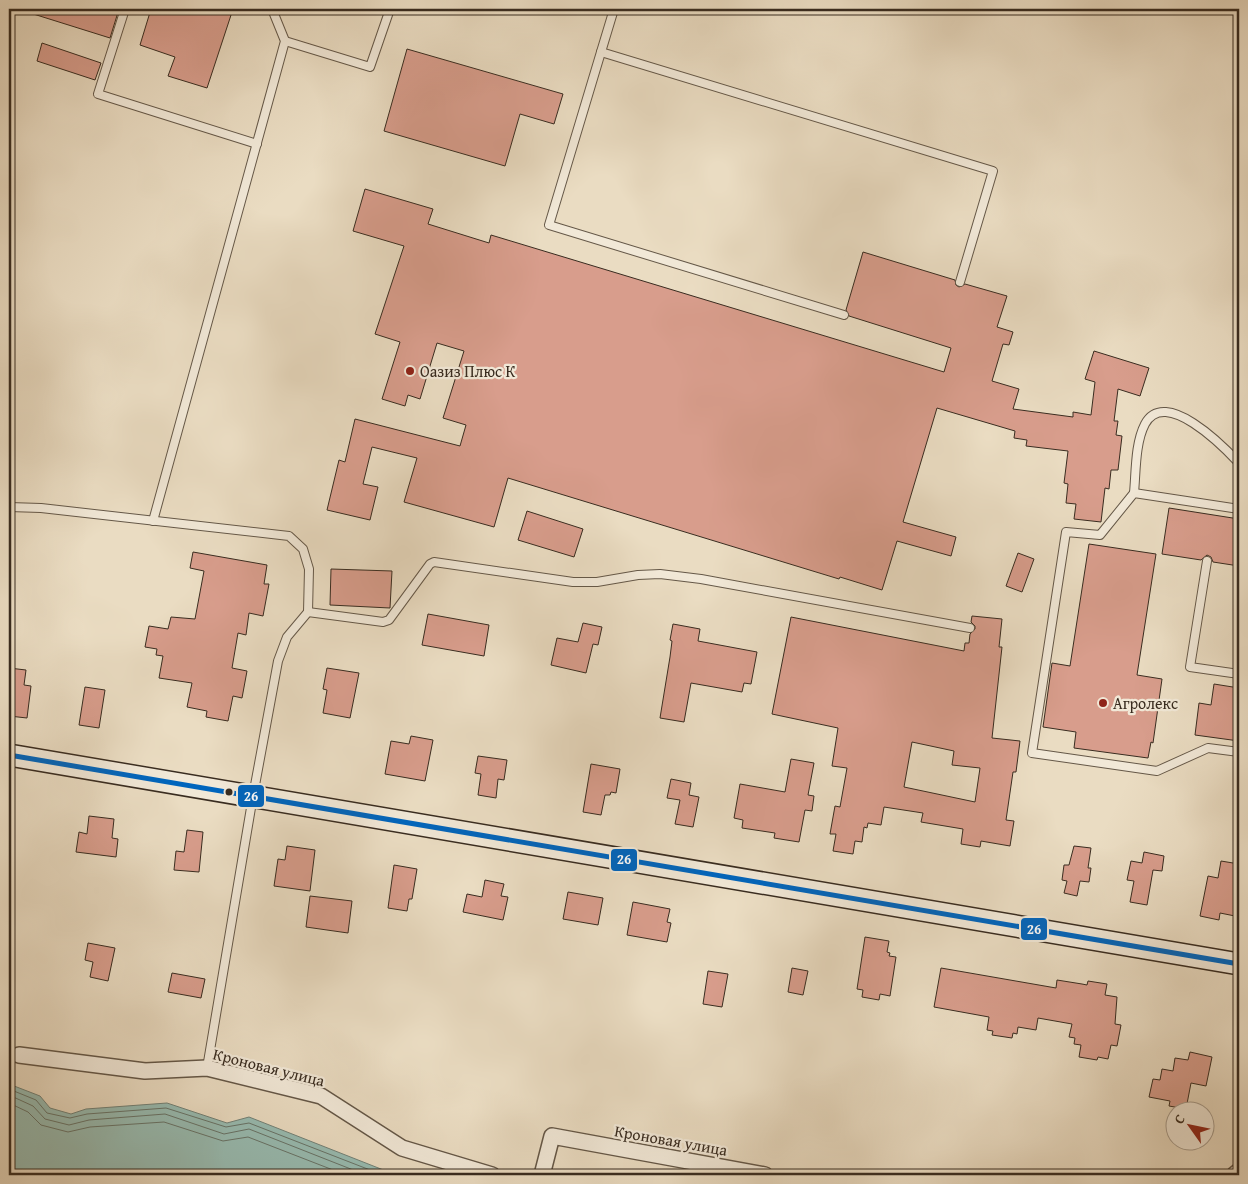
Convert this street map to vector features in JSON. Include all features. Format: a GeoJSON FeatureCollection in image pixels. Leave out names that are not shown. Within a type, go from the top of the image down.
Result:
{"type":"FeatureCollection","features":[{"type":"Feature","properties":{"kind":"street"},"geometry":{"type":"LineString","coordinates":[[9,755],[1239,964]]}},
{"type":"Feature","properties":{"kind":"street","name":"Кроновая улица"},"geometry":{"type":"LineString","coordinates":[[19,1055],[145,1071],[207,1068],[321,1096],[402,1148],[492,1175]]}},
{"type":"Feature","properties":{"kind":"street","name":"Кроновая улица"},"geometry":{"type":"LineString","coordinates":[[542,1175],[552,1136],[765,1175]]}},
{"type":"Feature","properties":{"kind":"street"},"geometry":{"type":"LineString","coordinates":[[1234,1175],[1239,1171]]}},
{"type":"Feature","properties":{"kind":"lane"},"geometry":{"type":"LineString","coordinates":[[125,9],[98,94],[257,144]]}},
{"type":"Feature","properties":{"kind":"lane"},"geometry":{"type":"LineString","coordinates":[[153,521],[285,40],[272,9]]}},
{"type":"Feature","properties":{"kind":"lane"},"geometry":{"type":"LineString","coordinates":[[285,40],[370,67],[390,9]]}},
{"type":"Feature","properties":{"kind":"lane"},"geometry":{"type":"LineString","coordinates":[[614,9],[548,225],[844,315]]}},
{"type":"Feature","properties":{"kind":"lane"},"geometry":{"type":"LineString","coordinates":[[601,52],[993,171],[960,282]]}},
{"type":"Feature","properties":{"kind":"lane"},"geometry":{"type":"LineString","coordinates":[[1239,463],[1188,419],[1174,413],[1159,412],[1151,416],[1141,433],[1134,493],[1100,535],[1066,532],[1032,753],[1157,771],[1208,748],[1239,752]]}},
{"type":"Feature","properties":{"kind":"lane"},"geometry":{"type":"LineString","coordinates":[[1134,493],[1239,509]]}},
{"type":"Feature","properties":{"kind":"lane"},"geometry":{"type":"LineString","coordinates":[[9,507],[289,536],[304,549],[309,569],[308,612],[287,637],[278,661],[207,1068]]}},
{"type":"Feature","properties":{"kind":"lane"},"geometry":{"type":"LineString","coordinates":[[1206,561],[1190,667],[1239,674]]}},
{"type":"Feature","properties":{"kind":"lane"},"geometry":{"type":"LineString","coordinates":[[308,612],[383,622],[389,620],[430,564],[434,562],[573,582],[597,582],[638,575],[660,574],[701,579],[970,628]]}},
{"type":"Feature","properties":{"kind":"water"},"geometry":{"type":"Polygon","coordinates":[[[9,1084],[40,1096],[50,1108],[71,1114],[86,1109],[167,1103],[227,1123],[249,1117],[386,1171],[452,1175],[9,1175],[9,1084]]]}},
{"type":"Feature","properties":{"kind":"building"},"geometry":{"type":"Polygon","coordinates":[[[28,9],[119,9],[110,38],[27,12],[28,9]]]}},
{"type":"Feature","properties":{"kind":"building"},"geometry":{"type":"Polygon","coordinates":[[[151,9],[233,9],[207,88],[168,76],[175,57],[140,45],[151,9]]]}},
{"type":"Feature","properties":{"kind":"building"},"geometry":{"type":"Polygon","coordinates":[[[42,43],[101,63],[95,80],[37,61],[42,43]]]}},
{"type":"Feature","properties":{"kind":"building"},"geometry":{"type":"Polygon","coordinates":[[[407,49],[563,94],[554,124],[520,114],[505,166],[384,131],[407,49]]]}},
{"type":"Feature","properties":{"kind":"building"},"geometry":{"type":"Polygon","coordinates":[[[365,189],[433,209],[428,224],[489,243],[491,235],[944,372],[951,348],[849,316],[846,310],[863,252],[955,280],[956,285],[959,287],[965,284],[1007,296],[997,327],[1013,332],[1009,345],[1003,344],[992,381],[1019,389],[1013,409],[1073,417],[1073,412],[1091,415],[1095,382],[1085,379],[1094,351],[1149,368],[1140,396],[1118,389],[1114,421],[1118,421],[1116,435],[1122,436],[1118,470],[1111,470],[1109,489],[1105,488],[1101,522],[1074,519],[1076,504],[1066,503],[1068,484],[1064,483],[1068,451],[1026,446],[1027,440],[1014,438],[1015,431],[937,408],[903,522],[956,537],[951,556],[897,541],[882,590],[840,577],[839,579],[508,478],[494,527],[404,502],[417,458],[372,447],[363,484],[378,487],[370,520],[327,510],[339,460],[345,462],[355,419],[460,446],[466,425],[443,418],[464,351],[437,343],[420,399],[408,395],[405,406],[382,399],[400,342],[375,334],[404,246],[353,231],[365,189]]]}},
{"type":"Feature","properties":{"kind":"building"},"geometry":{"type":"Polygon","coordinates":[[[1169,508],[1239,519],[1239,566],[1213,562],[1211,557],[1207,555],[1201,560],[1162,554],[1169,508]]]}},
{"type":"Feature","properties":{"kind":"building"},"geometry":{"type":"Polygon","coordinates":[[[527,511],[583,529],[574,557],[518,540],[527,511]]]}},
{"type":"Feature","properties":{"kind":"building"},"geometry":{"type":"Polygon","coordinates":[[[1089,544],[1156,554],[1137,675],[1162,679],[1153,743],[1151,742],[1148,758],[1074,748],[1076,732],[1043,727],[1052,663],[1070,666],[1089,544]]]}},
{"type":"Feature","properties":{"kind":"building"},"geometry":{"type":"Polygon","coordinates":[[[193,552],[267,565],[264,584],[269,584],[263,616],[249,613],[246,635],[238,633],[232,668],[247,671],[242,698],[233,696],[228,721],[206,717],[207,711],[187,707],[192,683],[159,678],[163,656],[156,655],[157,649],[145,647],[149,626],[168,629],[171,617],[195,619],[204,571],[190,568],[193,552]]]}},
{"type":"Feature","properties":{"kind":"building"},"geometry":{"type":"Polygon","coordinates":[[[1018,553],[1034,559],[1022,592],[1006,586],[1018,553]]]}},
{"type":"Feature","properties":{"kind":"building"},"geometry":{"type":"Polygon","coordinates":[[[331,569],[392,571],[390,608],[330,605],[331,569]]]}},
{"type":"Feature","properties":{"kind":"building"},"geometry":{"type":"Polygon","coordinates":[[[428,614],[489,625],[484,656],[422,645],[428,614]]]}},
{"type":"Feature","properties":{"kind":"building"},"geometry":{"type":"Polygon","coordinates":[[[972,616],[1002,619],[999,647],[1002,647],[992,738],[1020,741],[1006,820],[1014,821],[1010,846],[981,841],[980,847],[961,844],[963,829],[921,822],[923,813],[884,807],[881,825],[868,823],[867,828],[864,827],[862,842],[855,841],[853,854],[833,851],[836,834],[830,834],[835,806],[840,807],[847,768],[832,766],[838,728],[772,714],[791,617],[964,651],[965,643],[969,643],[970,634],[975,629],[971,622],[972,616]],[[912,742],[904,787],[975,802],[980,768],[952,765],[954,751],[912,742]]]}},
{"type":"Feature","properties":{"kind":"building"},"geometry":{"type":"Polygon","coordinates":[[[583,623],[602,627],[598,645],[593,644],[586,673],[551,665],[557,638],[578,642],[583,623]]]}},
{"type":"Feature","properties":{"kind":"building"},"geometry":{"type":"Polygon","coordinates":[[[673,624],[700,629],[698,641],[757,652],[751,684],[744,683],[742,692],[691,683],[684,722],[660,718],[670,657],[672,641],[670,640],[673,624]]]}},
{"type":"Feature","properties":{"kind":"building"},"geometry":{"type":"Polygon","coordinates":[[[9,668],[26,670],[24,685],[31,686],[27,718],[9,716],[9,668]]]}},
{"type":"Feature","properties":{"kind":"building"},"geometry":{"type":"Polygon","coordinates":[[[327,668],[359,673],[350,718],[323,713],[327,690],[323,689],[327,668]]]}},
{"type":"Feature","properties":{"kind":"building"},"geometry":{"type":"Polygon","coordinates":[[[1214,684],[1239,688],[1239,741],[1195,735],[1199,703],[1211,705],[1214,684]]]}},
{"type":"Feature","properties":{"kind":"building"},"geometry":{"type":"Polygon","coordinates":[[[85,687],[105,690],[99,728],[79,725],[85,687]]]}},
{"type":"Feature","properties":{"kind":"building"},"geometry":{"type":"Polygon","coordinates":[[[411,736],[433,740],[425,781],[385,774],[391,741],[409,744],[411,736]]]}},
{"type":"Feature","properties":{"kind":"building"},"geometry":{"type":"Polygon","coordinates":[[[478,756],[507,760],[504,780],[498,779],[496,798],[478,795],[481,774],[475,773],[478,756]]]}},
{"type":"Feature","properties":{"kind":"building"},"geometry":{"type":"Polygon","coordinates":[[[791,759],[814,763],[808,795],[814,796],[812,811],[805,810],[799,842],[774,838],[775,833],[742,828],[743,820],[734,818],[740,784],[785,792],[791,759]]]}},
{"type":"Feature","properties":{"kind":"building"},"geometry":{"type":"Polygon","coordinates":[[[591,764],[620,769],[616,793],[611,792],[610,795],[605,795],[601,815],[583,812],[591,764]]]}},
{"type":"Feature","properties":{"kind":"building"},"geometry":{"type":"Polygon","coordinates":[[[671,779],[691,783],[689,795],[699,797],[693,827],[675,824],[680,800],[667,798],[671,779]]]}},
{"type":"Feature","properties":{"kind":"building"},"geometry":{"type":"Polygon","coordinates":[[[89,816],[114,819],[112,838],[118,839],[116,857],[76,852],[79,832],[87,834],[89,816]]]}},
{"type":"Feature","properties":{"kind":"building"},"geometry":{"type":"Polygon","coordinates":[[[187,830],[203,832],[199,872],[174,870],[176,851],[184,852],[187,830]]]}},
{"type":"Feature","properties":{"kind":"building"},"geometry":{"type":"Polygon","coordinates":[[[287,846],[315,850],[310,891],[274,886],[278,859],[285,860],[287,846]]]}},
{"type":"Feature","properties":{"kind":"building"},"geometry":{"type":"Polygon","coordinates":[[[1074,846],[1091,848],[1088,868],[1091,868],[1089,882],[1080,881],[1077,896],[1064,893],[1067,881],[1062,880],[1064,865],[1069,865],[1074,846]]]}},
{"type":"Feature","properties":{"kind":"building"},"geometry":{"type":"Polygon","coordinates":[[[1144,852],[1164,856],[1162,871],[1153,870],[1147,905],[1130,902],[1134,881],[1127,880],[1131,861],[1142,863],[1144,852]]]}},
{"type":"Feature","properties":{"kind":"building"},"geometry":{"type":"Polygon","coordinates":[[[1221,861],[1239,864],[1237,887],[1239,890],[1235,916],[1220,913],[1219,920],[1200,916],[1208,876],[1218,878],[1221,861]]]}},
{"type":"Feature","properties":{"kind":"building"},"geometry":{"type":"Polygon","coordinates":[[[394,865],[417,869],[412,899],[409,899],[407,911],[388,908],[394,865]]]}},
{"type":"Feature","properties":{"kind":"building"},"geometry":{"type":"Polygon","coordinates":[[[485,880],[504,884],[501,896],[508,897],[503,920],[463,912],[467,894],[482,897],[485,880]]]}},
{"type":"Feature","properties":{"kind":"building"},"geometry":{"type":"Polygon","coordinates":[[[568,892],[603,898],[598,925],[563,919],[568,892]]]}},
{"type":"Feature","properties":{"kind":"building"},"geometry":{"type":"Polygon","coordinates":[[[310,896],[352,901],[348,933],[306,927],[310,896]]]}},
{"type":"Feature","properties":{"kind":"building"},"geometry":{"type":"Polygon","coordinates":[[[633,902],[670,909],[667,922],[671,923],[667,942],[627,935],[633,902]]]}},
{"type":"Feature","properties":{"kind":"building"},"geometry":{"type":"Polygon","coordinates":[[[865,937],[889,941],[887,952],[890,953],[889,956],[896,957],[890,996],[880,994],[879,1000],[862,997],[863,990],[857,989],[865,937]]]}},
{"type":"Feature","properties":{"kind":"building"},"geometry":{"type":"Polygon","coordinates":[[[88,943],[115,948],[108,981],[90,977],[93,962],[85,960],[88,943]]]}},
{"type":"Feature","properties":{"kind":"building"},"geometry":{"type":"Polygon","coordinates":[[[792,968],[808,971],[803,995],[788,992],[792,968]]]}},
{"type":"Feature","properties":{"kind":"building"},"geometry":{"type":"Polygon","coordinates":[[[941,968],[1056,988],[1057,980],[1087,985],[1088,981],[1107,984],[1105,995],[1117,997],[1115,1024],[1121,1025],[1117,1046],[1111,1045],[1108,1059],[1098,1057],[1097,1060],[1079,1057],[1081,1045],[1074,1044],[1075,1038],[1069,1037],[1072,1024],[1038,1018],[1036,1030],[1018,1027],[1017,1034],[1013,1033],[1012,1038],[992,1035],[993,1031],[987,1030],[989,1017],[934,1007],[941,968]]]}},
{"type":"Feature","properties":{"kind":"building"},"geometry":{"type":"Polygon","coordinates":[[[708,971],[728,974],[722,1007],[703,1004],[708,971]]]}},
{"type":"Feature","properties":{"kind":"building"},"geometry":{"type":"Polygon","coordinates":[[[172,973],[205,979],[201,998],[168,992],[172,973]]]}},
{"type":"Feature","properties":{"kind":"building"},"geometry":{"type":"Polygon","coordinates":[[[1190,1052],[1212,1057],[1206,1086],[1191,1083],[1187,1102],[1170,1102],[1149,1097],[1153,1079],[1160,1080],[1162,1069],[1173,1071],[1175,1058],[1188,1060],[1190,1052]]]}},
{"type":"Feature","properties":{"kind":"transit line","name":"26"},"geometry":{"type":"LineString","coordinates":[[9,755],[1239,964]]}},
{"type":"Feature","properties":{"kind":"place","name":"Оазиз Плюс К"},"geometry":{"type":"Point","coordinates":[410,371]}},
{"type":"Feature","properties":{"kind":"place","name":"Агролекс"},"geometry":{"type":"Point","coordinates":[1103,703]}}]}
